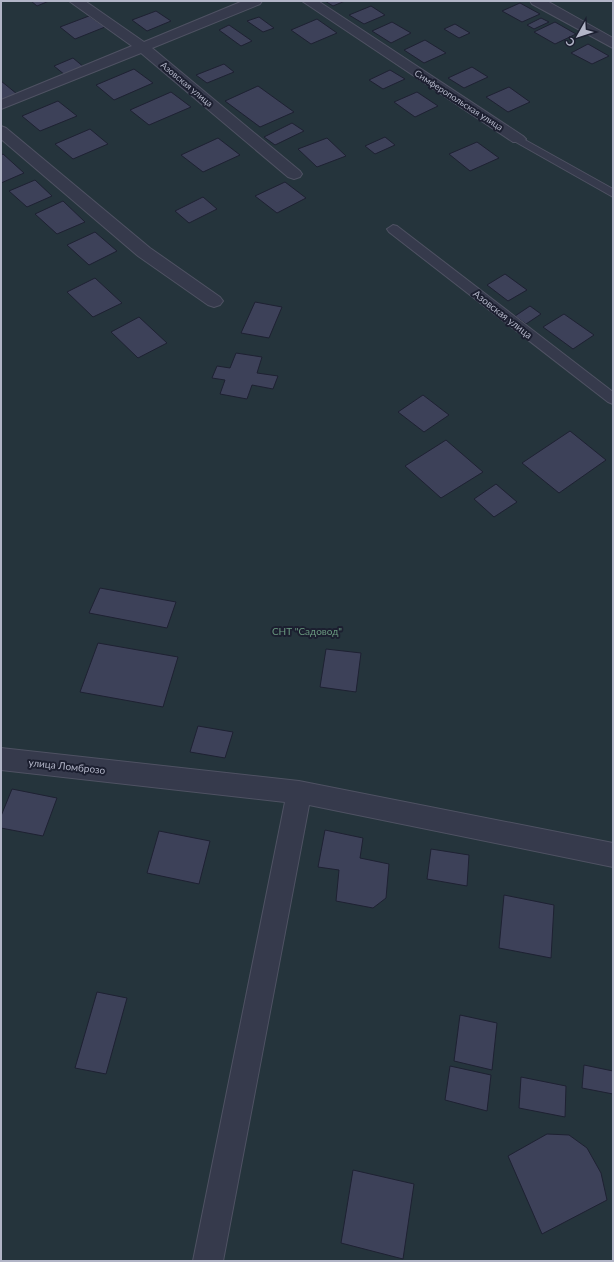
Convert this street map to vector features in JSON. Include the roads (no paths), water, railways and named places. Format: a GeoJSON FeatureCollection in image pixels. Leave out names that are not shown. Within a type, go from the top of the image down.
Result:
{"type":"FeatureCollection","features":[{"type":"Feature","properties":{"kind":"street","name":"Азовская улица"},"geometry":{"type":"LineString","coordinates":[[76,1],[142,46],[294,174]]}},
{"type":"Feature","properties":{"kind":"street"},"geometry":{"type":"LineString","coordinates":[[1,105],[255,1]]}},
{"type":"Feature","properties":{"kind":"street","name":"Симферопольская улица"},"geometry":{"type":"LineString","coordinates":[[309,1],[518,139]]}},
{"type":"Feature","properties":{"kind":"street"},"geometry":{"type":"LineString","coordinates":[[537,1],[613,44]]}},
{"type":"Feature","properties":{"kind":"street"},"geometry":{"type":"LineString","coordinates":[[1,131],[144,252],[214,301]]}},
{"type":"Feature","properties":{"kind":"street","name":"улица Ломброзо"},"geometry":{"type":"LineString","coordinates":[[1,759],[299,792],[613,855]]}},
{"type":"Feature","properties":{"kind":"street"},"geometry":{"type":"LineString","coordinates":[[208,1261],[299,792]]}},
{"type":"Feature","properties":{"kind":"lane","name":"Симферопольская улица"},"geometry":{"type":"LineString","coordinates":[[518,139],[613,194]]}},
{"type":"Feature","properties":{"kind":"lane","name":"Азовская улица"},"geometry":{"type":"LineString","coordinates":[[393,229],[613,399]]}},
{"type":"Feature","properties":{"kind":"park label","name":"СНТ \"Садовод\""},"geometry":{"type":"Point","coordinates":[307,631]}}]}
